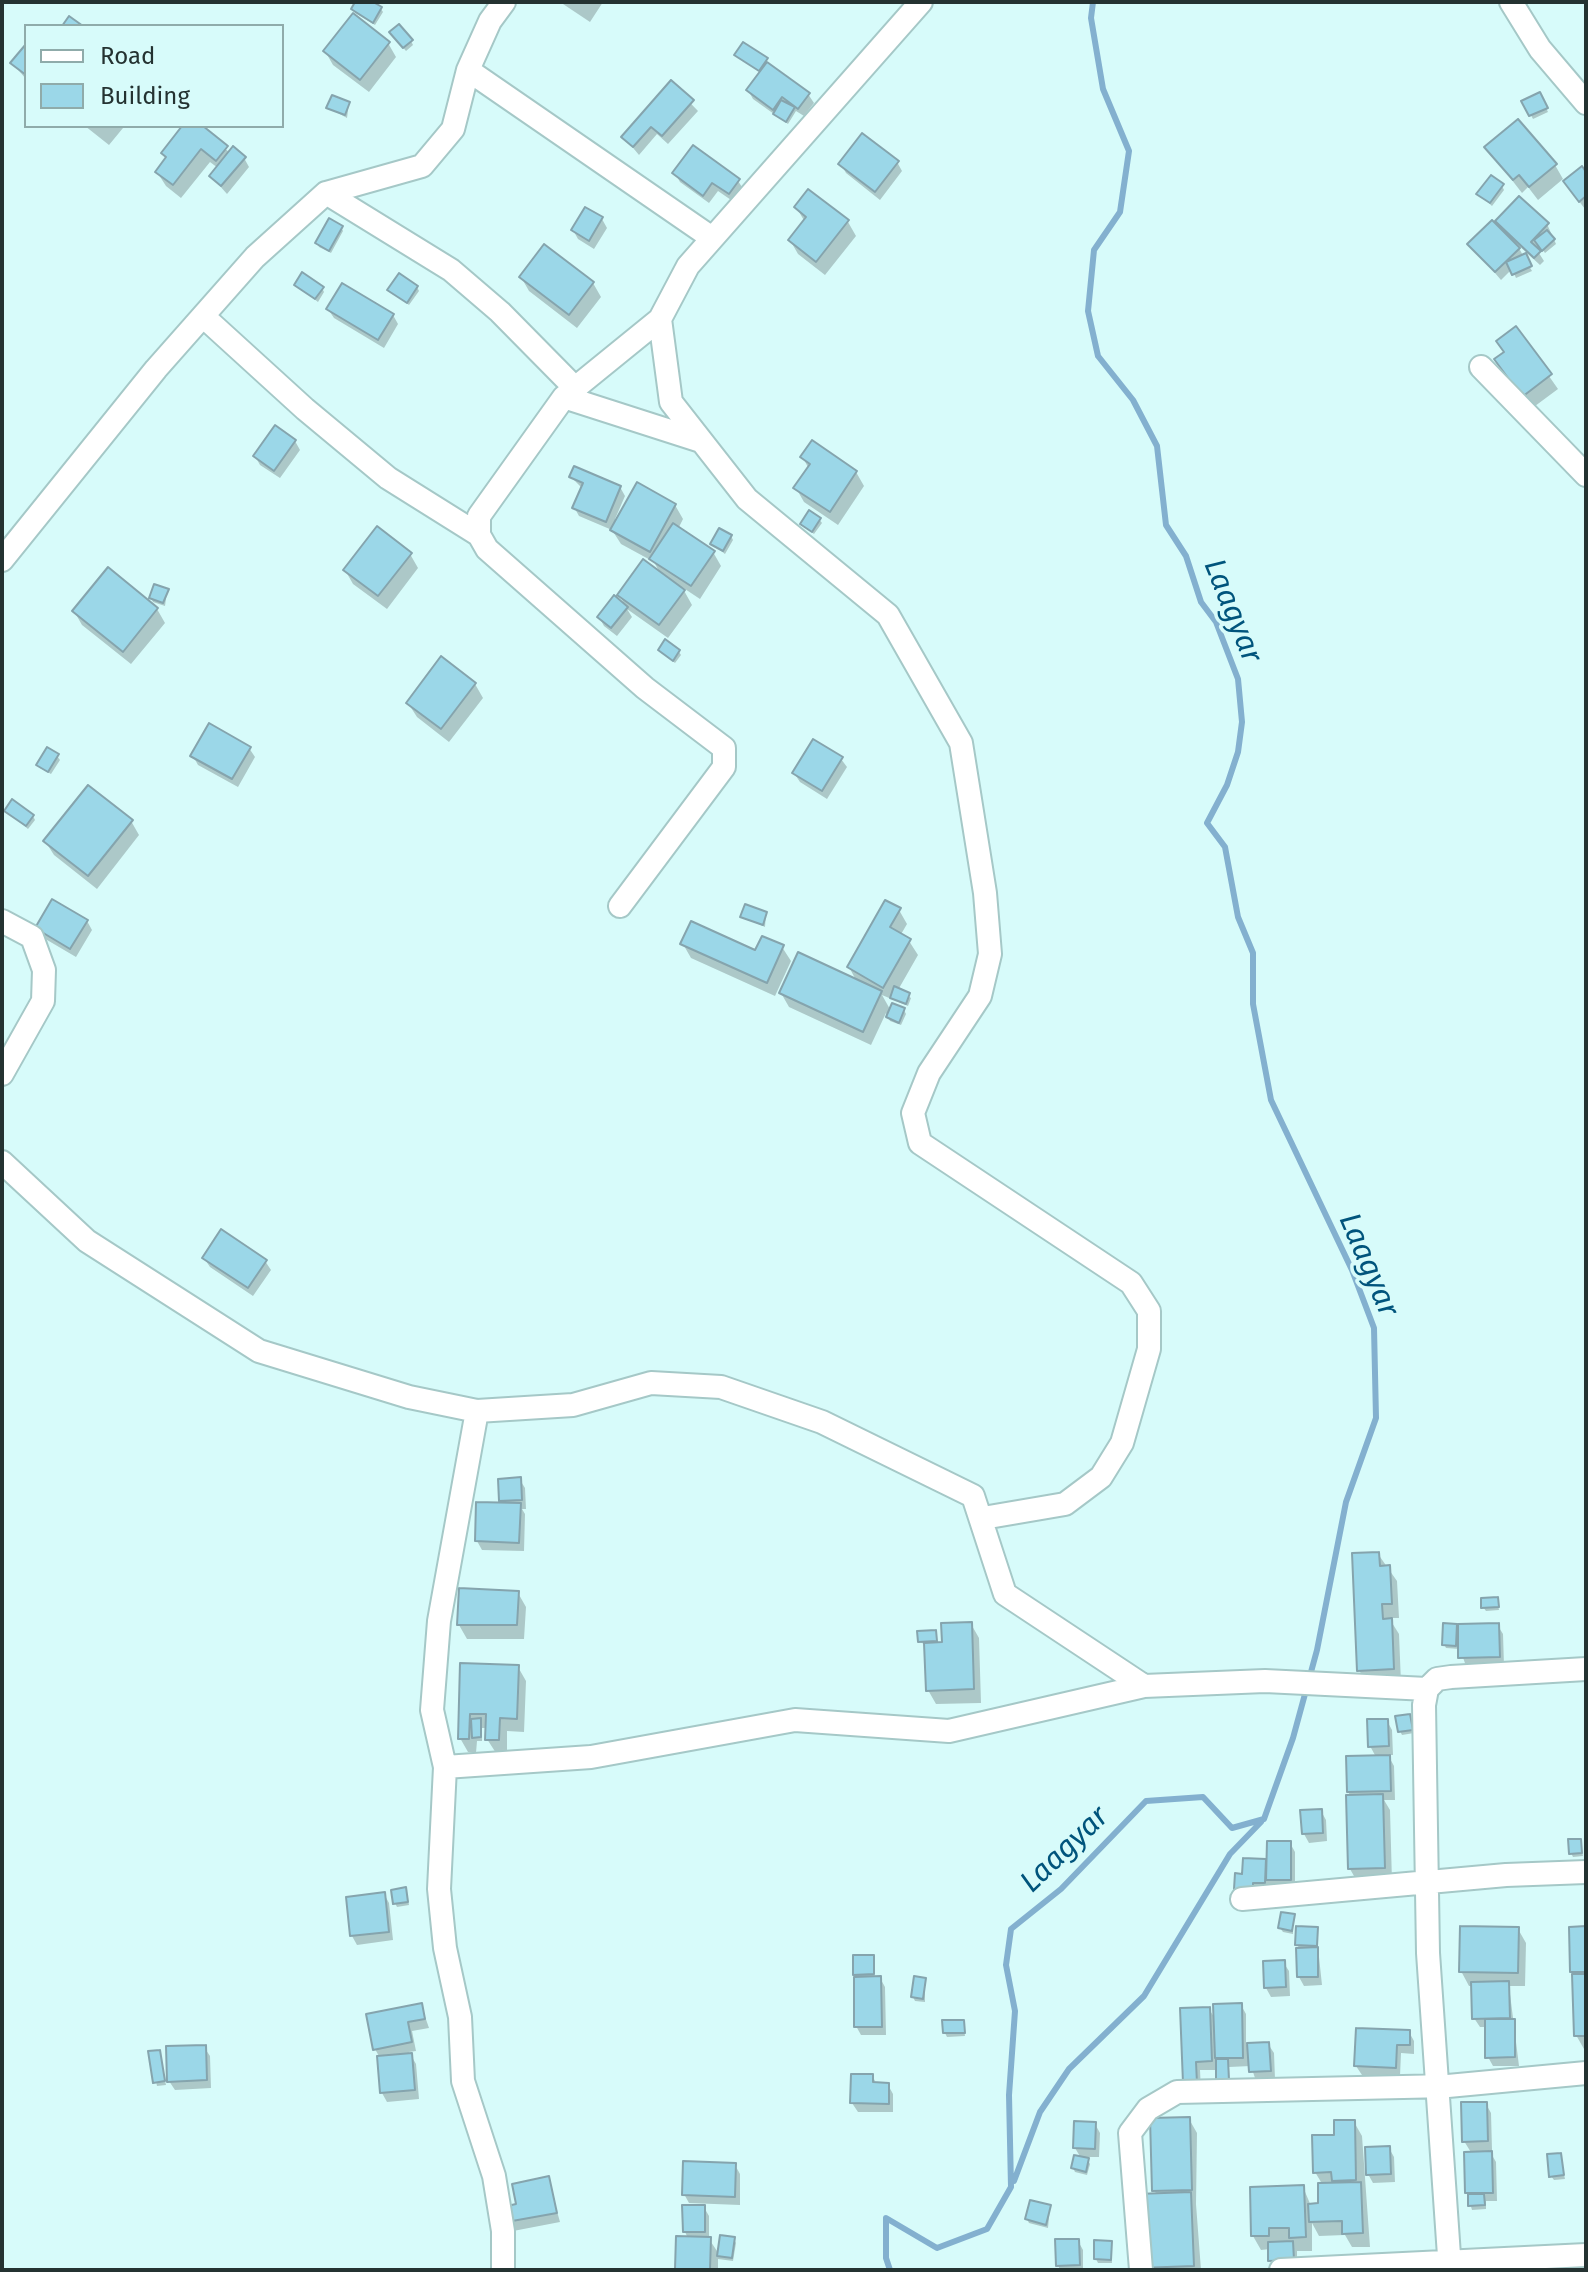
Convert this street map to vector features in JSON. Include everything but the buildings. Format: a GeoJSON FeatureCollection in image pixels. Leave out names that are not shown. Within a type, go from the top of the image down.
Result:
{"type":"FeatureCollection","features":[{"type":"Feature","properties":{"kind":"street"},"geometry":{"type":"LineString","coordinates":[[2,560],[156,369],[255,257],[326,193],[422,166],[453,129],[468,70],[490,21],[504,2]]}},
{"type":"Feature","properties":{"kind":"street"},"geometry":{"type":"LineString","coordinates":[[479,535],[479,516],[570,392],[660,319],[688,266],[921,2]]}},
{"type":"Feature","properties":{"kind":"street"},"geometry":{"type":"LineString","coordinates":[[1511,2],[1540,49],[1586,103]]}},
{"type":"Feature","properties":{"kind":"street"},"geometry":{"type":"LineString","coordinates":[[468,70],[712,238]]}},
{"type":"Feature","properties":{"kind":"street"},"geometry":{"type":"LineString","coordinates":[[326,193],[451,270],[500,312],[570,392],[701,441]]}},
{"type":"Feature","properties":{"kind":"street"},"geometry":{"type":"LineString","coordinates":[[204,317],[305,409],[388,478],[479,535],[487,549],[645,688],[724,748],[724,767],[620,906]]}},
{"type":"Feature","properties":{"kind":"street"},"geometry":{"type":"LineString","coordinates":[[660,319],[671,402],[747,499],[888,615],[961,743],[985,893],[990,954],[980,996],[929,1073],[913,1113],[920,1143],[1131,1283],[1149,1311],[1149,1349],[1122,1443],[1101,1477],[1065,1504],[983,1518]]}},
{"type":"Feature","properties":{"kind":"street"},"geometry":{"type":"LineString","coordinates":[[1481,367],[1586,475]]}},
{"type":"Feature","properties":{"kind":"street"},"geometry":{"type":"LineString","coordinates":[[2,921],[32,937],[44,970],[43,1001],[2,1074]]}},
{"type":"Feature","properties":{"kind":"street"},"geometry":{"type":"LineString","coordinates":[[2,1162],[87,1241],[259,1351],[409,1397],[477,1411],[573,1405],[651,1383],[721,1387],[822,1422],[973,1496],[983,1518],[988,1550],[1005,1594],[1144,1686]]}},
{"type":"Feature","properties":{"kind":"street"},"geometry":{"type":"LineString","coordinates":[[477,1411],[439,1621],[432,1710],[445,1767],[439,1889],[445,1948],[460,2017],[463,2081],[494,2176],[503,2231],[503,2270]]}},
{"type":"Feature","properties":{"kind":"street"},"geometry":{"type":"LineString","coordinates":[[1449,2265],[1428,1953],[1424,1705],[1427,1689],[1437,1679],[1451,1677],[1586,1669]]}},
{"type":"Feature","properties":{"kind":"street"},"geometry":{"type":"LineString","coordinates":[[445,1767],[591,1757],[795,1720],[949,1731],[1144,1686],[1265,1681],[1427,1689]]}},
{"type":"Feature","properties":{"kind":"street"},"geometry":{"type":"LineString","coordinates":[[1242,1899],[1586,1872]]}},
{"type":"Feature","properties":{"kind":"street"},"geometry":{"type":"LineString","coordinates":[[1141,2270],[1130,2133],[1148,2109],[1177,2092],[1437,2086],[1586,2073]]}},
{"type":"Feature","properties":{"kind":"street"},"geometry":{"type":"LineString","coordinates":[[1281,2270],[1449,2265],[1586,2255]]}},
{"type":"Feature","properties":{"kind":"waterway","name":"Laagyar"},"geometry":{"type":"LineString","coordinates":[[890,2270],[886,2258],[886,2218],[937,2248],[987,2229],[1011,2187],[1009,2095],[1015,2011],[1006,1965],[1011,1929],[1061,1889],[1146,1801],[1203,1797],[1232,1828],[1264,1819],[1293,1738],[1317,1650],[1346,1502],[1376,1418],[1374,1328],[1352,1270],[1271,1100],[1253,1004],[1253,953],[1238,917],[1225,847],[1207,823],[1227,785],[1238,752],[1242,722],[1238,679],[1216,622],[1201,602],[1186,556],[1166,525],[1157,446],[1133,400],[1098,356],[1088,311],[1094,250],[1120,212],[1129,151],[1103,89],[1091,18],[1093,2]]}},
{"type":"Feature","properties":{"kind":"waterway"},"geometry":{"type":"LineString","coordinates":[[1014,2181],[1040,2112],[1069,2069],[1144,1996],[1230,1854],[1261,1822]]}}]}
